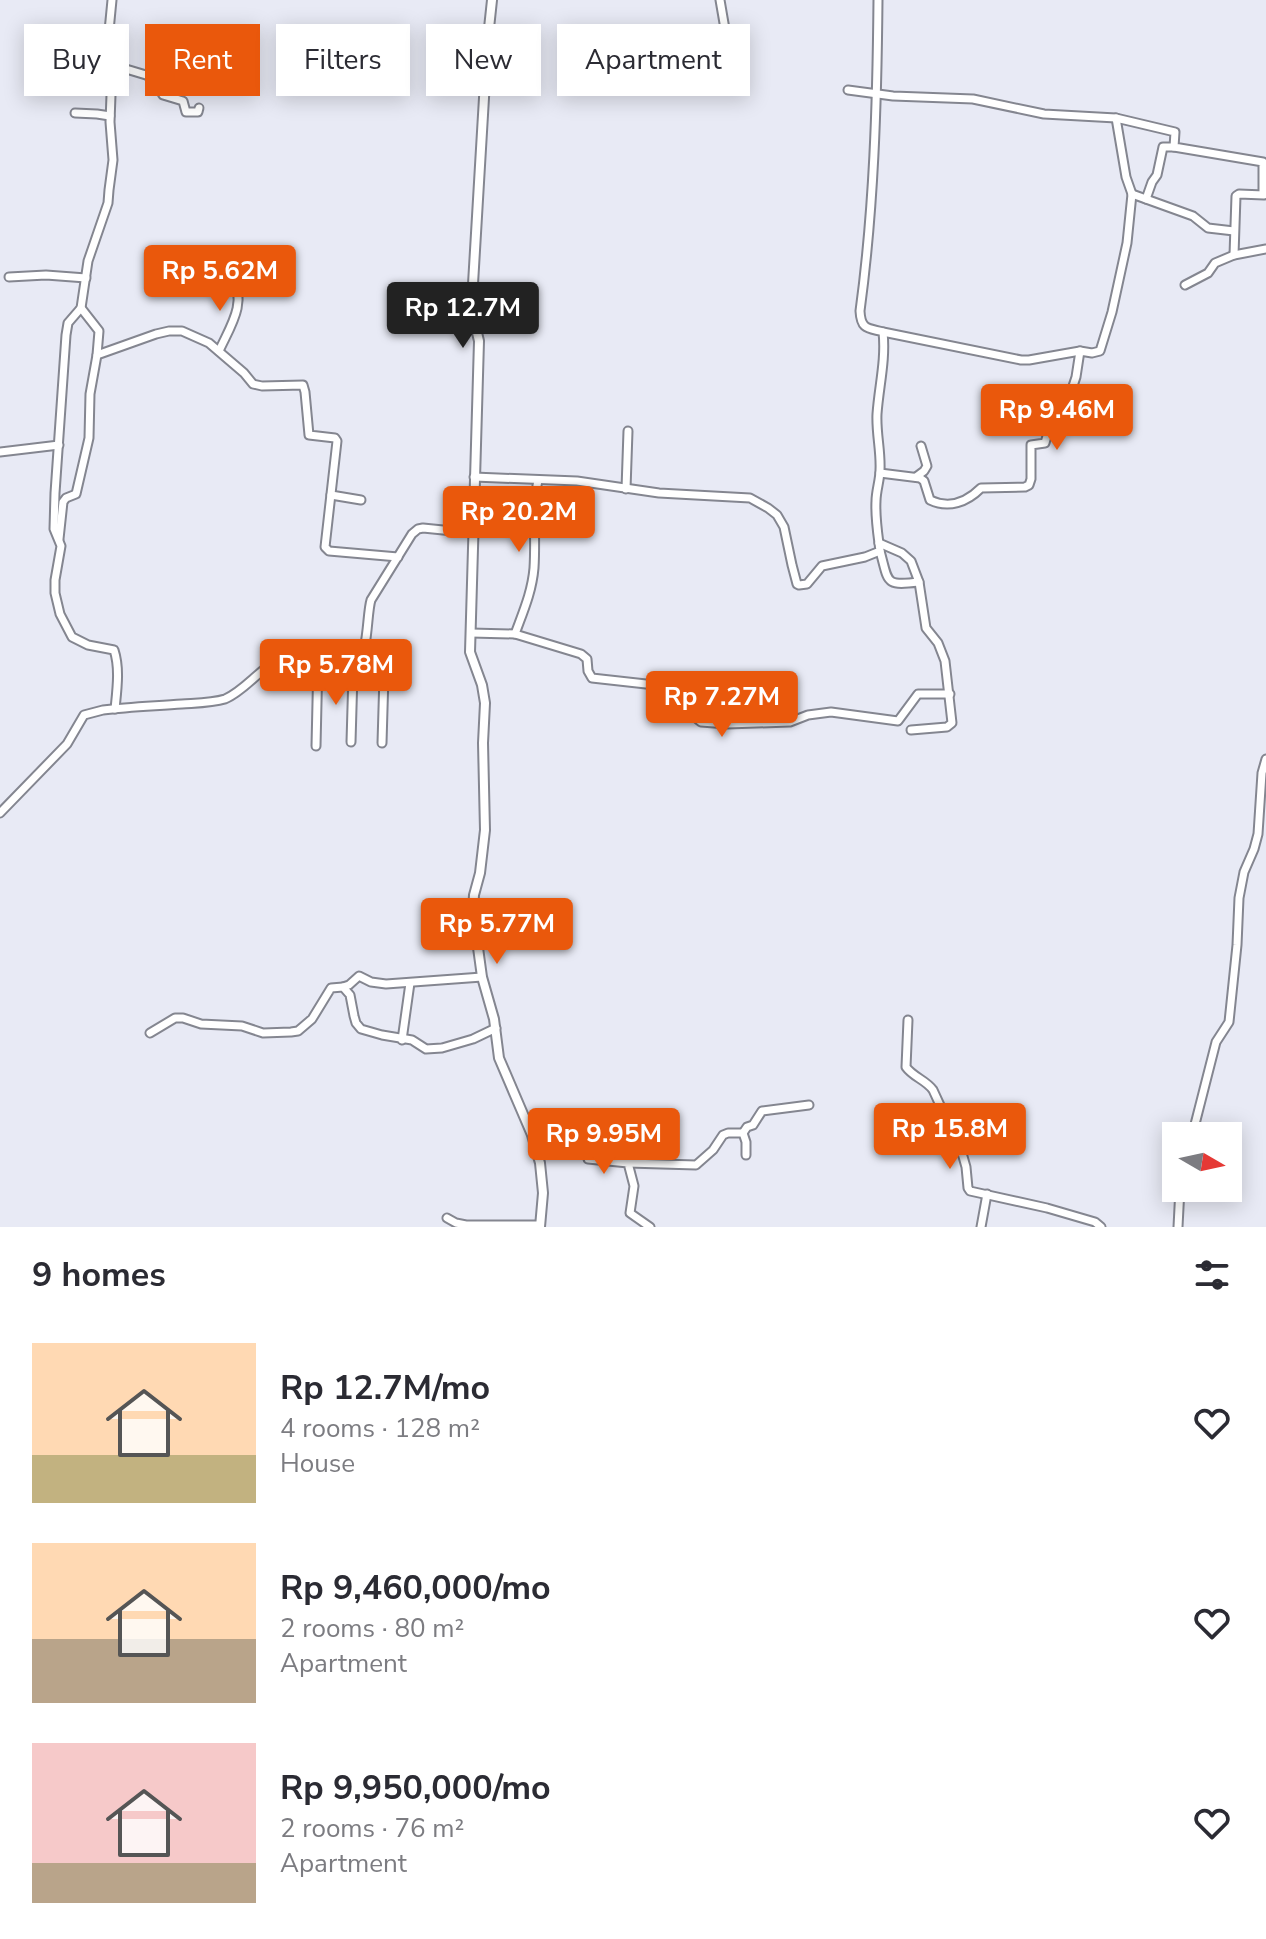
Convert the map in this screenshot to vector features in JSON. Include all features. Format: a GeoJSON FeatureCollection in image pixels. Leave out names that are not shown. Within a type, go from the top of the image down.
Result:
{"type":"FeatureCollection","features":[{"type":"Feature","properties":{"kind":"street"},"geometry":{"type":"LineString","coordinates":[[110,24],[112,0]]}},
{"type":"Feature","properties":{"kind":"street"},"geometry":{"type":"LineString","coordinates":[[447,1218],[466,1225],[540,1226],[543,1183],[532,1135],[501,1064],[496,1028],[482,977],[473,905],[485,830],[485,703],[482,685],[470,655],[479,341],[472,301],[492,0]]}},
{"type":"Feature","properties":{"kind":"street"},"geometry":{"type":"LineString","coordinates":[[720,0],[724,24]]}},
{"type":"Feature","properties":{"kind":"street"},"geometry":{"type":"LineString","coordinates":[[878,0],[876,94],[860,311],[860,322],[864,326],[1021,360],[1100,351],[1127,243],[1132,194],[1116,118]]}},
{"type":"Feature","properties":{"kind":"street"},"geometry":{"type":"LineString","coordinates":[[129,70],[149,76],[167,98],[183,101],[186,112],[198,112],[199,108]]}},
{"type":"Feature","properties":{"kind":"street"},"geometry":{"type":"LineString","coordinates":[[848,90],[973,99],[1044,114],[1116,118],[1175,132],[1174,147]]}},
{"type":"Feature","properties":{"kind":"street"},"geometry":{"type":"LineString","coordinates":[[59,539],[54,529],[66,335],[68,323],[81,308],[88,261],[108,203],[113,160],[111,96]]}},
{"type":"Feature","properties":{"kind":"street"},"geometry":{"type":"LineString","coordinates":[[75,113],[110,116]]}},
{"type":"Feature","properties":{"kind":"street"},"geometry":{"type":"LineString","coordinates":[[1146,199],[1157,175],[1163,147],[1263,162],[1264,195],[1237,195],[1234,255]]}},
{"type":"Feature","properties":{"kind":"street"},"geometry":{"type":"LineString","coordinates":[[1132,194],[1193,216],[1208,228],[1234,231]]}},
{"type":"Feature","properties":{"kind":"street"},"geometry":{"type":"LineString","coordinates":[[1185,285],[1209,273],[1215,263],[1234,255],[1266,249]]}},
{"type":"Feature","properties":{"kind":"street"},"geometry":{"type":"LineString","coordinates":[[219,351],[238,309],[240,297],[233,274]]}},
{"type":"Feature","properties":{"kind":"street"},"geometry":{"type":"LineString","coordinates":[[9,277],[46,275],[86,278]]}},
{"type":"Feature","properties":{"kind":"street"},"geometry":{"type":"LineString","coordinates":[[81,308],[99,331],[97,355],[90,394],[89,438],[76,494],[63,502],[55,593],[60,614],[72,637],[88,645],[114,650],[118,678],[115,709]]}},
{"type":"Feature","properties":{"kind":"street"},"geometry":{"type":"LineString","coordinates":[[410,311],[473,316]]}},
{"type":"Feature","properties":{"kind":"street"},"geometry":{"type":"LineString","coordinates":[[97,355],[169,331],[182,331],[209,343],[253,384],[300,384],[305,387],[309,435],[335,438],[337,441],[326,550],[398,557]]}},
{"type":"Feature","properties":{"kind":"street"},"geometry":{"type":"LineString","coordinates":[[883,332],[884,361],[877,414],[880,473],[876,504],[880,547],[891,582],[896,585],[919,582]]}},
{"type":"Feature","properties":{"kind":"street"},"geometry":{"type":"LineString","coordinates":[[880,473],[916,477],[924,481],[930,500],[939,504],[969,500],[981,488],[1029,485],[1031,445],[1045,443],[1055,408],[1066,407],[1076,377],[1080,351]]}},
{"type":"Feature","properties":{"kind":"street"},"geometry":{"type":"LineString","coordinates":[[626,489],[628,431]]}},
{"type":"Feature","properties":{"kind":"street"},"geometry":{"type":"LineString","coordinates":[[0,452],[59,445]]}},
{"type":"Feature","properties":{"kind":"street"},"geometry":{"type":"LineString","coordinates":[[916,477],[927,466],[921,446]]}},
{"type":"Feature","properties":{"kind":"street"},"geometry":{"type":"LineString","coordinates":[[474,477],[577,481],[626,489],[759,501],[781,521],[799,585],[807,584],[827,564],[857,559],[880,547],[909,558],[919,582],[926,628],[936,640],[945,661],[952,720],[950,726],[911,730]]}},
{"type":"Feature","properties":{"kind":"street"},"geometry":{"type":"LineString","coordinates":[[515,634],[532,582],[538,480]]}},
{"type":"Feature","properties":{"kind":"street"},"geometry":{"type":"LineString","coordinates":[[331,495],[361,500]]}},
{"type":"Feature","properties":{"kind":"street"},"geometry":{"type":"LineString","coordinates":[[1,809],[67,744],[84,715],[115,709],[218,700],[238,692],[276,662],[286,658],[353,660],[363,656],[371,600],[412,534],[421,528],[473,533]]}},
{"type":"Feature","properties":{"kind":"street"},"geometry":{"type":"LineString","coordinates":[[471,633],[515,634],[585,656],[592,678],[655,685],[701,722],[790,722],[808,715],[831,712],[898,721],[918,694],[950,694]]}},
{"type":"Feature","properties":{"kind":"street"},"geometry":{"type":"LineString","coordinates":[[316,746],[318,659]]}},
{"type":"Feature","properties":{"kind":"street"},"geometry":{"type":"LineString","coordinates":[[298,677],[300,673],[382,674],[382,743]]}},
{"type":"Feature","properties":{"kind":"street"},"geometry":{"type":"LineString","coordinates":[[351,742],[353,673]]}},
{"type":"Feature","properties":{"kind":"street"},"geometry":{"type":"LineString","coordinates":[[1196,1122],[1216,1042],[1229,1022],[1239,898],[1244,872],[1258,834],[1266,759]]}},
{"type":"Feature","properties":{"kind":"street"},"geometry":{"type":"LineString","coordinates":[[150,1033],[179,1017],[201,1024],[242,1026],[263,1033],[298,1031],[312,1019],[328,991],[343,987],[361,976],[371,982],[386,984],[482,977]]}},
{"type":"Feature","properties":{"kind":"street"},"geometry":{"type":"LineString","coordinates":[[402,1040],[410,983]]}},
{"type":"Feature","properties":{"kind":"street"},"geometry":{"type":"LineString","coordinates":[[343,987],[350,995],[356,1023],[361,1029],[412,1040],[423,1048],[434,1049],[473,1039],[496,1028]]}},
{"type":"Feature","properties":{"kind":"street"},"geometry":{"type":"LineString","coordinates":[[908,1020],[906,1067],[933,1090],[960,1146],[970,1191],[1047,1208],[1095,1222],[1101,1227]]}},
{"type":"Feature","properties":{"kind":"street"},"geometry":{"type":"LineString","coordinates":[[743,1133],[762,1111],[809,1105]]}},
{"type":"Feature","properties":{"kind":"street"},"geometry":{"type":"LineString","coordinates":[[532,1135],[578,1134],[584,1137],[586,1155],[590,1160],[696,1165],[713,1150],[723,1135],[743,1133]]}},
{"type":"Feature","properties":{"kind":"street"},"geometry":{"type":"LineString","coordinates":[[743,1133],[746,1155]]}},
{"type":"Feature","properties":{"kind":"street"},"geometry":{"type":"LineString","coordinates":[[628,1163],[634,1186],[630,1213],[650,1227]]}},
{"type":"Feature","properties":{"kind":"street"},"geometry":{"type":"LineString","coordinates":[[981,1227],[987,1194]]}},
{"type":"Feature","properties":{"kind":"street"},"geometry":{"type":"LineString","coordinates":[[1178,1227],[1179,1202]]}}]}
